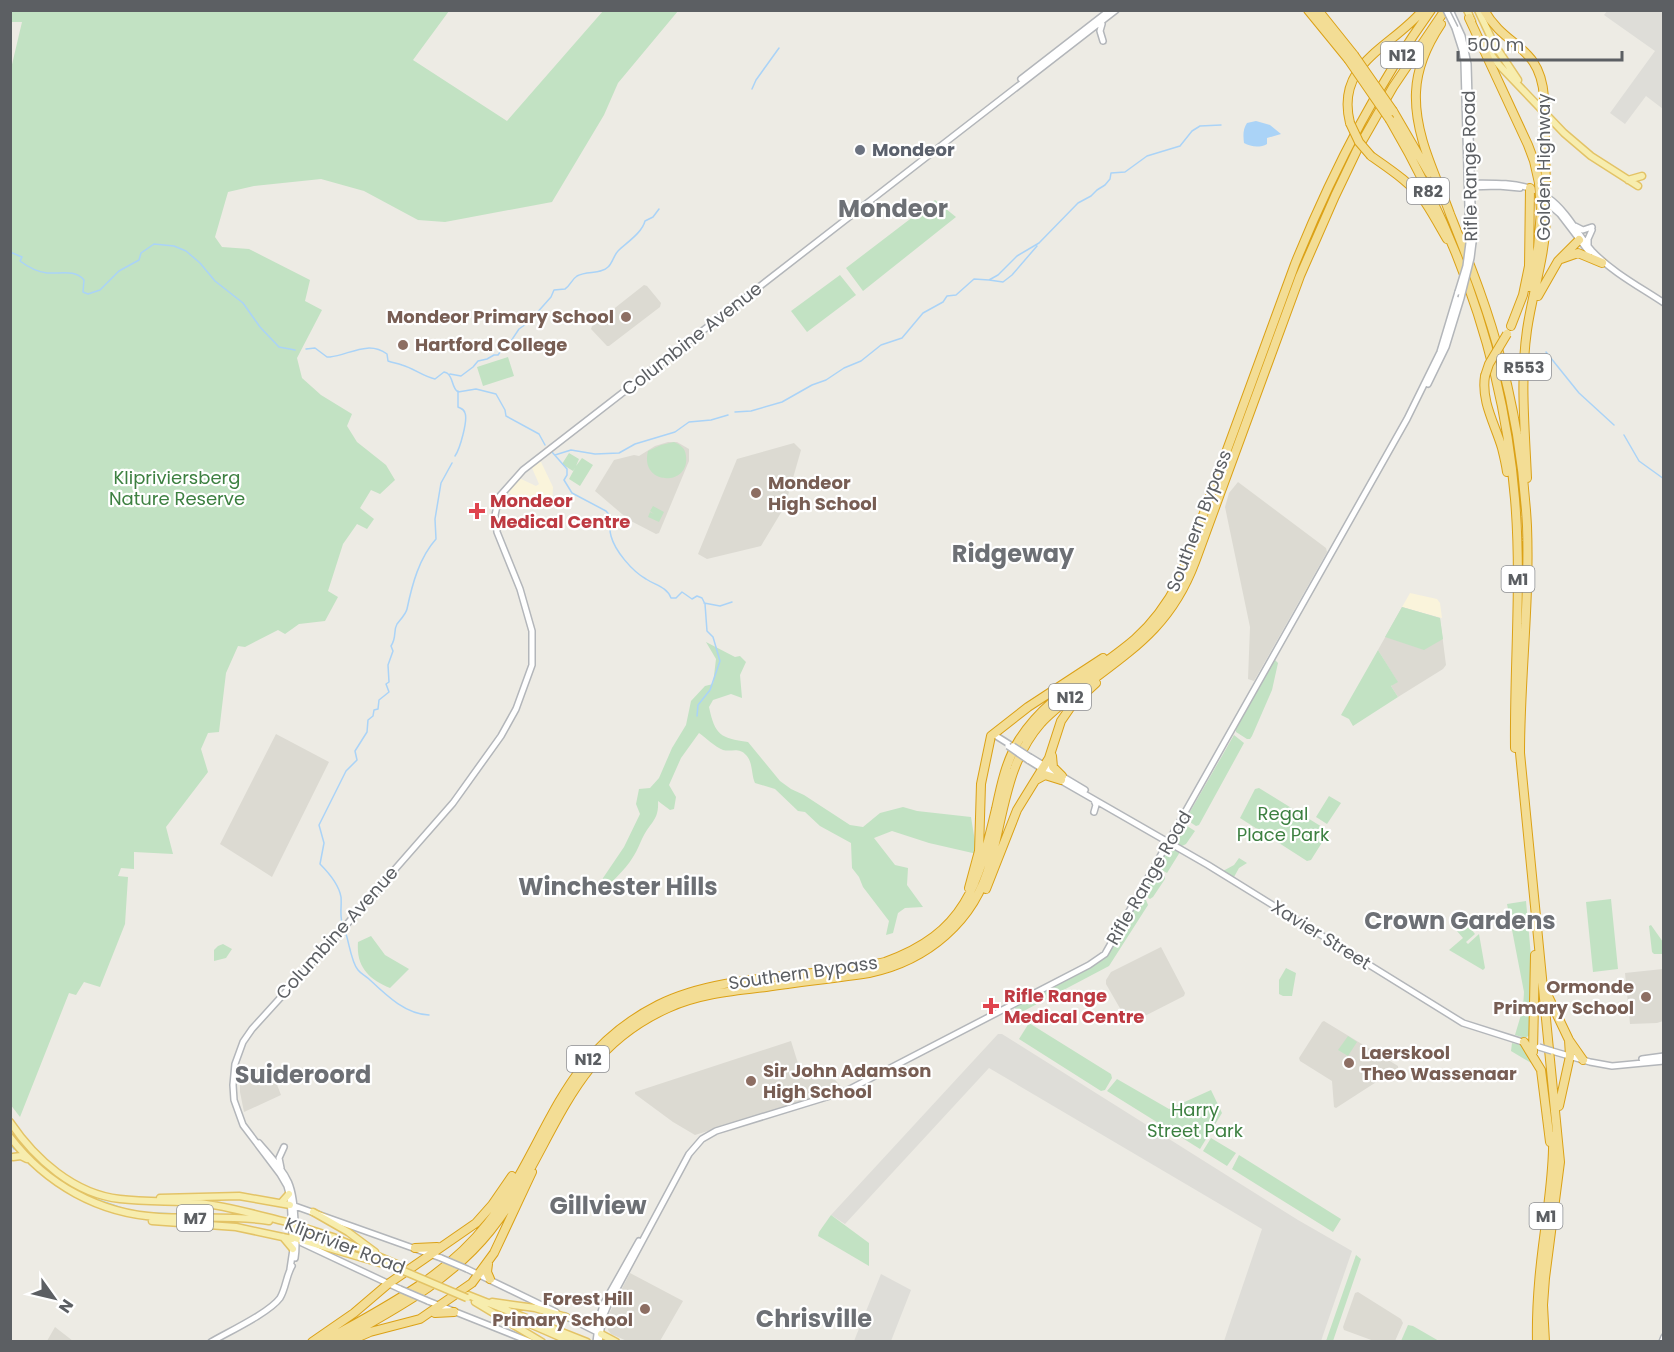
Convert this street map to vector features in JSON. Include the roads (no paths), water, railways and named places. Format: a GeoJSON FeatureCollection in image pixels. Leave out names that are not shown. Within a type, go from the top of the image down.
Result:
{"type":"FeatureCollection","features":[{"type":"Feature","properties":{"kind":"highway","name":"R82"},"geometry":{"type":"LineString","coordinates":[[1308,10],[1351,57],[1390,120],[1441,215],[1461,264]]}},
{"type":"Feature","properties":{"kind":"highway","name":"R82"},"geometry":{"type":"LineString","coordinates":[[1318,10],[1393,111],[1425,165],[1454,225]]}},
{"type":"Feature","properties":{"kind":"highway"},"geometry":{"type":"LineString","coordinates":[[1423,10],[1359,68],[1348,91],[1347,106],[1350,123],[1359,142],[1371,156],[1400,176],[1418,193],[1461,264]]}},
{"type":"Feature","properties":{"kind":"highway","name":"Southern Bypass"},"geometry":{"type":"LineString","coordinates":[[323,1341],[413,1291],[460,1253],[488,1223],[502,1203],[575,1075],[593,1052],[618,1029],[658,1005],[687,993],[716,986],[885,962],[917,948],[949,923],[969,896],[979,877],[1005,771],[1020,739],[1036,717],[1050,704],[1137,637],[1152,622],[1169,599],[1188,560],[1295,264],[1315,215],[1346,150],[1374,100],[1431,10]]}},
{"type":"Feature","properties":{"kind":"highway"},"geometry":{"type":"LineString","coordinates":[[1448,10],[1424,56],[1417,81],[1416,100],[1425,149],[1454,225]]}},
{"type":"Feature","properties":{"kind":"highway","name":"Southern Bypass"},"geometry":{"type":"LineString","coordinates":[[337,1341],[418,1296],[465,1258],[488,1233],[506,1208],[574,1089],[595,1062],[618,1039],[656,1014],[679,1004],[713,994],[884,969],[910,959],[940,940],[964,916],[982,886],[990,865],[1011,776],[1029,740],[1053,710],[1152,633],[1168,614],[1188,580],[1300,276],[1335,195],[1357,150],[1393,87],[1448,10]]}},
{"type":"Feature","properties":{"kind":"highway","name":"Golden Highway"},"geometry":{"type":"LineString","coordinates":[[1484,10],[1499,30],[1535,62],[1542,80],[1544,97],[1546,191],[1533,274],[1527,294],[1489,364],[1485,376],[1485,398],[1502,448],[1517,523]]}},
{"type":"Feature","properties":{"kind":"highway","name":"Golden Highway"},"geometry":{"type":"LineString","coordinates":[[1468,14],[1528,145],[1534,161],[1544,211],[1544,251],[1526,331],[1524,366],[1527,525]]}},
{"type":"Feature","properties":{"kind":"highway"},"geometry":{"type":"LineString","coordinates":[[1511,326],[1523,295],[1529,266],[1530,190]]}},
{"type":"Feature","properties":{"kind":"highway","name":"M1"},"geometry":{"type":"LineString","coordinates":[[1454,225],[1484,299],[1501,360],[1518,446],[1527,525],[1520,753],[1560,1166],[1544,1286],[1545,1341]]}},
{"type":"Feature","properties":{"kind":"highway"},"geometry":{"type":"LineString","coordinates":[[1526,331],[1541,288],[1558,261],[1579,240]]}},
{"type":"Feature","properties":{"kind":"highway"},"geometry":{"type":"LineString","coordinates":[[1558,261],[1578,253],[1602,263]]}},
{"type":"Feature","properties":{"kind":"highway","name":"M1"},"geometry":{"type":"LineString","coordinates":[[1461,264],[1480,318],[1500,394],[1517,523],[1515,751],[1554,1152],[1538,1281],[1537,1341]]}},
{"type":"Feature","properties":{"kind":"highway"},"geometry":{"type":"LineString","coordinates":[[949,923],[969,887],[978,857],[981,784],[992,735],[1028,707],[1125,643],[1169,599]]}},
{"type":"Feature","properties":{"kind":"highway"},"geometry":{"type":"LineString","coordinates":[[940,940],[953,933],[962,924],[981,897],[1015,815],[1051,753],[1063,718],[1072,705],[1132,650]]}},
{"type":"Feature","properties":{"kind":"highway"},"geometry":{"type":"LineString","coordinates":[[1055,737],[1052,763],[1054,770],[1062,778]]}},
{"type":"Feature","properties":{"kind":"highway"},"geometry":{"type":"LineString","coordinates":[[1036,780],[1047,775],[1062,778]]}},
{"type":"Feature","properties":{"kind":"highway"},"geometry":{"type":"LineString","coordinates":[[1525,1043],[1533,1028],[1535,955]]}},
{"type":"Feature","properties":{"kind":"highway"},"geometry":{"type":"LineString","coordinates":[[1543,983],[1551,1005],[1569,1040],[1582,1059],[1573,1062],[1568,1068]]}},
{"type":"Feature","properties":{"kind":"highway"},"geometry":{"type":"LineString","coordinates":[[1525,1043],[1533,1028]]}},
{"type":"Feature","properties":{"kind":"highway"},"geometry":{"type":"LineString","coordinates":[[1558,1129],[1560,1100],[1570,1056],[1569,1040]]}},
{"type":"Feature","properties":{"kind":"highway"},"geometry":{"type":"LineString","coordinates":[[1525,1043],[1542,1074],[1551,1145],[1554,1152]]}},
{"type":"Feature","properties":{"kind":"highway"},"geometry":{"type":"LineString","coordinates":[[312,1341],[345,1319],[380,1291],[384,1282],[396,1278],[468,1229],[488,1210],[508,1183],[547,1122]]}},
{"type":"Feature","properties":{"kind":"highway"},"geometry":{"type":"LineString","coordinates":[[429,1315],[472,1283],[488,1262],[512,1217],[548,1135]]}},
{"type":"Feature","properties":{"kind":"highway"},"geometry":{"type":"LineString","coordinates":[[415,1248],[431,1249],[445,1244]]}},
{"type":"Feature","properties":{"kind":"highway"},"geometry":{"type":"LineString","coordinates":[[488,1262],[486,1272],[490,1280]]}},
{"type":"Feature","properties":{"kind":"highway"},"geometry":{"type":"LineString","coordinates":[[469,1270],[475,1277],[472,1283]]}},
{"type":"Feature","properties":{"kind":"highway"},"geometry":{"type":"LineString","coordinates":[[396,1278],[395,1283],[399,1289]]}},
{"type":"Feature","properties":{"kind":"highway"},"geometry":{"type":"LineString","coordinates":[[347,1341],[370,1332],[416,1321],[441,1311],[454,1312]]}},
{"type":"Feature","properties":{"kind":"main road","name":"Columbine Avenue"},"geometry":{"type":"LineString","coordinates":[[978,115],[1110,10]]}},
{"type":"Feature","properties":{"kind":"main road","name":"Columbine Avenue"},"geometry":{"type":"LineString","coordinates":[[293,1205],[283,1179],[246,1130],[234,1100],[233,1074],[238,1054],[248,1034],[453,803],[505,726],[521,691],[530,662],[528,625],[493,527],[494,501],[513,474],[1116,10]]}},
{"type":"Feature","properties":{"kind":"main road","name":"Rifle Range Road"},"geometry":{"type":"LineString","coordinates":[[598,1338],[598,1323],[603,1305],[689,1154],[709,1135],[843,1093],[1098,960],[1108,949],[1443,353],[1460,295],[1471,242],[1471,185],[1464,62],[1457,28],[1448,10]]}},
{"type":"Feature","properties":{"kind":"main road"},"geometry":{"type":"LineString","coordinates":[[1478,10],[1497,50],[1539,107]]}},
{"type":"Feature","properties":{"kind":"main road"},"geometry":{"type":"LineString","coordinates":[[1468,14],[1490,55],[1539,107],[1577,145],[1635,188]]}},
{"type":"Feature","properties":{"kind":"main road"},"geometry":{"type":"LineString","coordinates":[[1103,40],[1100,31],[1104,20]]}},
{"type":"Feature","properties":{"kind":"main road"},"geometry":{"type":"LineString","coordinates":[[1080,39],[1096,36]]}},
{"type":"Feature","properties":{"kind":"main road"},"geometry":{"type":"LineString","coordinates":[[1627,180],[1641,177]]}},
{"type":"Feature","properties":{"kind":"main road"},"geometry":{"type":"LineString","coordinates":[[1471,185],[1474,181],[1480,185]]}},
{"type":"Feature","properties":{"kind":"main road"},"geometry":{"type":"LineString","coordinates":[[1471,185],[1530,190],[1556,204],[1588,246],[1609,265],[1664,304]]}},
{"type":"Feature","properties":{"kind":"main road"},"geometry":{"type":"LineString","coordinates":[[1530,190],[1548,202],[1560,214],[1579,240],[1602,263],[1664,304]]}},
{"type":"Feature","properties":{"kind":"main road"},"geometry":{"type":"LineString","coordinates":[[1572,223],[1582,230],[1592,228],[1588,246]]}},
{"type":"Feature","properties":{"kind":"main road","name":"Rifle Range Road"},"geometry":{"type":"LineString","coordinates":[[1407,419],[1443,344],[1460,295]]}},
{"type":"Feature","properties":{"kind":"main road"},"geometry":{"type":"LineString","coordinates":[[1427,363],[1434,363]]}},
{"type":"Feature","properties":{"kind":"main road","name":"Xavier Street"},"geometry":{"type":"LineString","coordinates":[[992,735],[1134,823]]}},
{"type":"Feature","properties":{"kind":"main road","name":"Xavier Street"},"geometry":{"type":"LineString","coordinates":[[1062,778],[1463,1023],[1570,1056],[1605,1064],[1664,1059]]}},
{"type":"Feature","properties":{"kind":"main road"},"geometry":{"type":"LineString","coordinates":[[1091,797],[1096,803],[1094,812]]}},
{"type":"Feature","properties":{"kind":"main road","name":"Columbine Avenue"},"geometry":{"type":"LineString","coordinates":[[211,1341],[246,1322],[278,1300],[283,1291],[294,1250],[292,1189],[281,1169],[241,1119]]}},
{"type":"Feature","properties":{"kind":"main road","name":"Kliprivier Road"},"geometry":{"type":"LineString","coordinates":[[10,1122],[33,1151],[59,1173],[103,1196],[219,1206],[293,1225],[333,1237],[467,1297],[588,1341]]}},
{"type":"Feature","properties":{"kind":"main road"},"geometry":{"type":"LineString","coordinates":[[12,1139],[17,1151],[13,1157],[23,1156],[35,1164]]}},
{"type":"Feature","properties":{"kind":"main road","name":"M7"},"geometry":{"type":"LineString","coordinates":[[12,1139],[35,1164]]}},
{"type":"Feature","properties":{"kind":"main road"},"geometry":{"type":"LineString","coordinates":[[281,1169],[279,1160],[284,1147]]}},
{"type":"Feature","properties":{"kind":"main road","name":"Kliprivier Road"},"geometry":{"type":"LineString","coordinates":[[35,1164],[63,1186],[103,1206],[133,1214],[152,1217],[245,1219],[293,1225]]}},
{"type":"Feature","properties":{"kind":"main road"},"geometry":{"type":"LineString","coordinates":[[281,1203],[289,1194]]}},
{"type":"Feature","properties":{"kind":"main road"},"geometry":{"type":"LineString","coordinates":[[127,1199],[239,1196],[293,1205],[441,1258],[583,1325],[592,1327],[598,1323]]}},
{"type":"Feature","properties":{"kind":"main road"},"geometry":{"type":"LineString","coordinates":[[103,1206],[121,1214],[150,1220],[236,1227],[294,1239],[390,1264]]}},
{"type":"Feature","properties":{"kind":"main road"},"geometry":{"type":"LineString","coordinates":[[313,1212],[348,1232],[390,1264]]}},
{"type":"Feature","properties":{"kind":"main road"},"geometry":{"type":"LineString","coordinates":[[283,1237],[294,1250],[309,1245]]}},
{"type":"Feature","properties":{"kind":"main road"},"geometry":{"type":"LineString","coordinates":[[294,1239],[428,1302],[531,1341]]}},
{"type":"Feature","properties":{"kind":"main road","name":"Rifle Range Road"},"geometry":{"type":"LineString","coordinates":[[598,1338],[619,1280]]}},
{"type":"Feature","properties":{"kind":"main road"},"geometry":{"type":"LineString","coordinates":[[476,1300],[536,1308],[566,1317]]}},
{"type":"Feature","properties":{"kind":"main road"},"geometry":{"type":"LineString","coordinates":[[476,1300],[542,1341]]}},
{"type":"Feature","properties":{"kind":"main road","name":"Kliprivier Road"},"geometry":{"type":"LineString","coordinates":[[476,1300],[571,1341]]}},
{"type":"Feature","properties":{"kind":"main road"},"geometry":{"type":"LineString","coordinates":[[583,1325],[598,1338],[616,1341]]}},
{"type":"Feature","properties":{"kind":"water"},"geometry":{"type":"Polygon","coordinates":[[[1256,121],[1270,125],[1281,134],[1267,138],[1267,144],[1261,146],[1244,143],[1247,123],[1256,121]]]}},
{"type":"Feature","properties":{"kind":"waterway"},"geometry":{"type":"LineString","coordinates":[[752,89],[779,48]]}},
{"type":"Feature","properties":{"kind":"waterway"},"geometry":{"type":"LineString","coordinates":[[735,412],[751,411],[782,402],[861,361],[881,345],[902,338],[923,313],[943,302],[947,296],[956,295],[974,279],[989,280],[998,275],[1017,256],[1039,243],[1078,203],[1105,185],[1111,173],[1125,172],[1147,156],[1180,146],[1192,131],[1200,126],[1221,125]]}},
{"type":"Feature","properties":{"kind":"waterway"},"geometry":{"type":"LineString","coordinates":[[450,374],[461,376],[478,361],[498,355],[503,348],[507,347],[519,329],[533,319],[554,290],[565,289],[581,274],[601,271],[608,267],[618,251],[659,209]]}},
{"type":"Feature","properties":{"kind":"waterway"},"geometry":{"type":"LineString","coordinates":[[10,252],[22,257],[20,261],[37,270],[47,273],[76,274],[84,280],[83,292],[88,294],[100,290],[119,271],[139,260],[141,253],[154,244],[174,246],[186,251],[215,281],[243,303],[260,327],[279,347],[295,350]]}},
{"type":"Feature","properties":{"kind":"waterway"},"geometry":{"type":"LineString","coordinates":[[989,280],[1003,282],[1037,246]]}},
{"type":"Feature","properties":{"kind":"waterway"},"geometry":{"type":"LineString","coordinates":[[306,349],[315,348],[330,357],[373,348],[387,354],[388,361],[406,366],[431,378],[435,379],[444,372],[447,373],[458,392],[476,389],[496,394],[506,416],[539,434],[545,445]]}},
{"type":"Feature","properties":{"kind":"waterway"},"geometry":{"type":"LineString","coordinates":[[1546,352],[1579,393],[1614,425]]}},
{"type":"Feature","properties":{"kind":"waterway"},"geometry":{"type":"LineString","coordinates":[[455,456],[466,417],[463,409],[458,407],[458,391]]}},
{"type":"Feature","properties":{"kind":"waterway"},"geometry":{"type":"LineString","coordinates":[[555,455],[571,450],[595,454],[619,453],[635,444],[675,432],[689,422],[711,420],[728,415]]}},
{"type":"Feature","properties":{"kind":"waterway"},"geometry":{"type":"LineString","coordinates":[[1624,435],[1639,461],[1664,479]]}},
{"type":"Feature","properties":{"kind":"waterway"},"geometry":{"type":"LineString","coordinates":[[552,452],[567,469],[564,480],[572,493],[606,511],[611,517],[610,531],[613,542],[630,566],[664,589],[671,598],[676,598],[682,592],[692,599],[697,596],[702,598],[705,604],[707,631],[713,637],[720,661],[710,690],[698,705],[697,716]]}},
{"type":"Feature","properties":{"kind":"waterway"},"geometry":{"type":"LineString","coordinates":[[343,926],[340,892],[333,879],[320,864],[324,843],[319,825],[346,771],[357,760],[355,751],[367,732],[368,720],[373,716],[374,710],[378,709],[379,700],[389,692],[386,684],[389,682],[388,665],[393,651],[391,646],[396,627],[406,611],[421,563],[436,539],[435,519],[441,483],[452,463]]}},
{"type":"Feature","properties":{"kind":"waterway"},"geometry":{"type":"LineString","coordinates":[[704,603],[720,606],[732,602]]}},
{"type":"Feature","properties":{"kind":"waterway"},"geometry":{"type":"LineString","coordinates":[[345,931],[359,971],[404,1007],[429,1015]]}},
{"type":"Feature","properties":{"kind":"waterway"},"geometry":{"type":"LineString","coordinates":[[10,1143],[14,1149]]}},
{"type":"Feature","properties":{"kind":"waterway"},"geometry":{"type":"LineString","coordinates":[[30,1155],[58,1178],[83,1194]]}},
{"type":"Feature","properties":{"kind":"waterway"},"geometry":{"type":"LineString","coordinates":[[87,1196],[125,1209]]}},
{"type":"Feature","properties":{"kind":"waterway"},"geometry":{"type":"LineString","coordinates":[[130,1210],[146,1213]]}},
{"type":"Feature","properties":{"kind":"waterway"},"geometry":{"type":"LineString","coordinates":[[154,1213],[206,1215]]}},
{"type":"Feature","properties":{"kind":"place","name":"Mondeor"},"geometry":{"type":"Point","coordinates":[860,150]}},
{"type":"Feature","properties":{"kind":"place","name":"Mondeor Primary School"},"geometry":{"type":"Point","coordinates":[626,317]}},
{"type":"Feature","properties":{"kind":"place","name":"Hartford College"},"geometry":{"type":"Point","coordinates":[403,345]}},
{"type":"Feature","properties":{"kind":"place","name":"Mondeor High School"},"geometry":{"type":"Point","coordinates":[756,493]}},
{"type":"Feature","properties":{"kind":"place","name":"Mondeor Medical Centre"},"geometry":{"type":"Point","coordinates":[477,511]}},
{"type":"Feature","properties":{"kind":"place","name":"Ormonde Primary School"},"geometry":{"type":"Point","coordinates":[1646,997]}},
{"type":"Feature","properties":{"kind":"place","name":"Rifle Range Medical Centre"},"geometry":{"type":"Point","coordinates":[991,1006]}},
{"type":"Feature","properties":{"kind":"place","name":"Laerskool Theo Wassenaar"},"geometry":{"type":"Point","coordinates":[1349,1063]}},
{"type":"Feature","properties":{"kind":"place","name":"Sir John Adamson High School"},"geometry":{"type":"Point","coordinates":[751,1081]}},
{"type":"Feature","properties":{"kind":"place","name":"Forest Hill Primary School"},"geometry":{"type":"Point","coordinates":[645,1309]}},
{"type":"Feature","properties":{"kind":"district","name":"Mondeor"},"geometry":{"type":"Point","coordinates":[893,209]}},
{"type":"Feature","properties":{"kind":"district","name":"Ridgeway"},"geometry":{"type":"Point","coordinates":[1013,554]}},
{"type":"Feature","properties":{"kind":"district","name":"Winchester Hills"},"geometry":{"type":"Point","coordinates":[618,887]}},
{"type":"Feature","properties":{"kind":"district","name":"Crown Gardens"},"geometry":{"type":"Point","coordinates":[1460,921]}},
{"type":"Feature","properties":{"kind":"district","name":"Suideroord"},"geometry":{"type":"Point","coordinates":[303,1075]}},
{"type":"Feature","properties":{"kind":"district","name":"Gillview"},"geometry":{"type":"Point","coordinates":[598,1206]}},
{"type":"Feature","properties":{"kind":"district","name":"Chrisville"},"geometry":{"type":"Point","coordinates":[814,1319]}},
{"type":"Feature","properties":{"kind":"park label","name":"Klipriviersberg Nature Reserve"},"geometry":{"type":"Point","coordinates":[177,488]}},
{"type":"Feature","properties":{"kind":"park label","name":"Regal Place Park"},"geometry":{"type":"Point","coordinates":[1283,824]}},
{"type":"Feature","properties":{"kind":"park label","name":"Harry Street Park"},"geometry":{"type":"Point","coordinates":[1195,1120]}}]}
